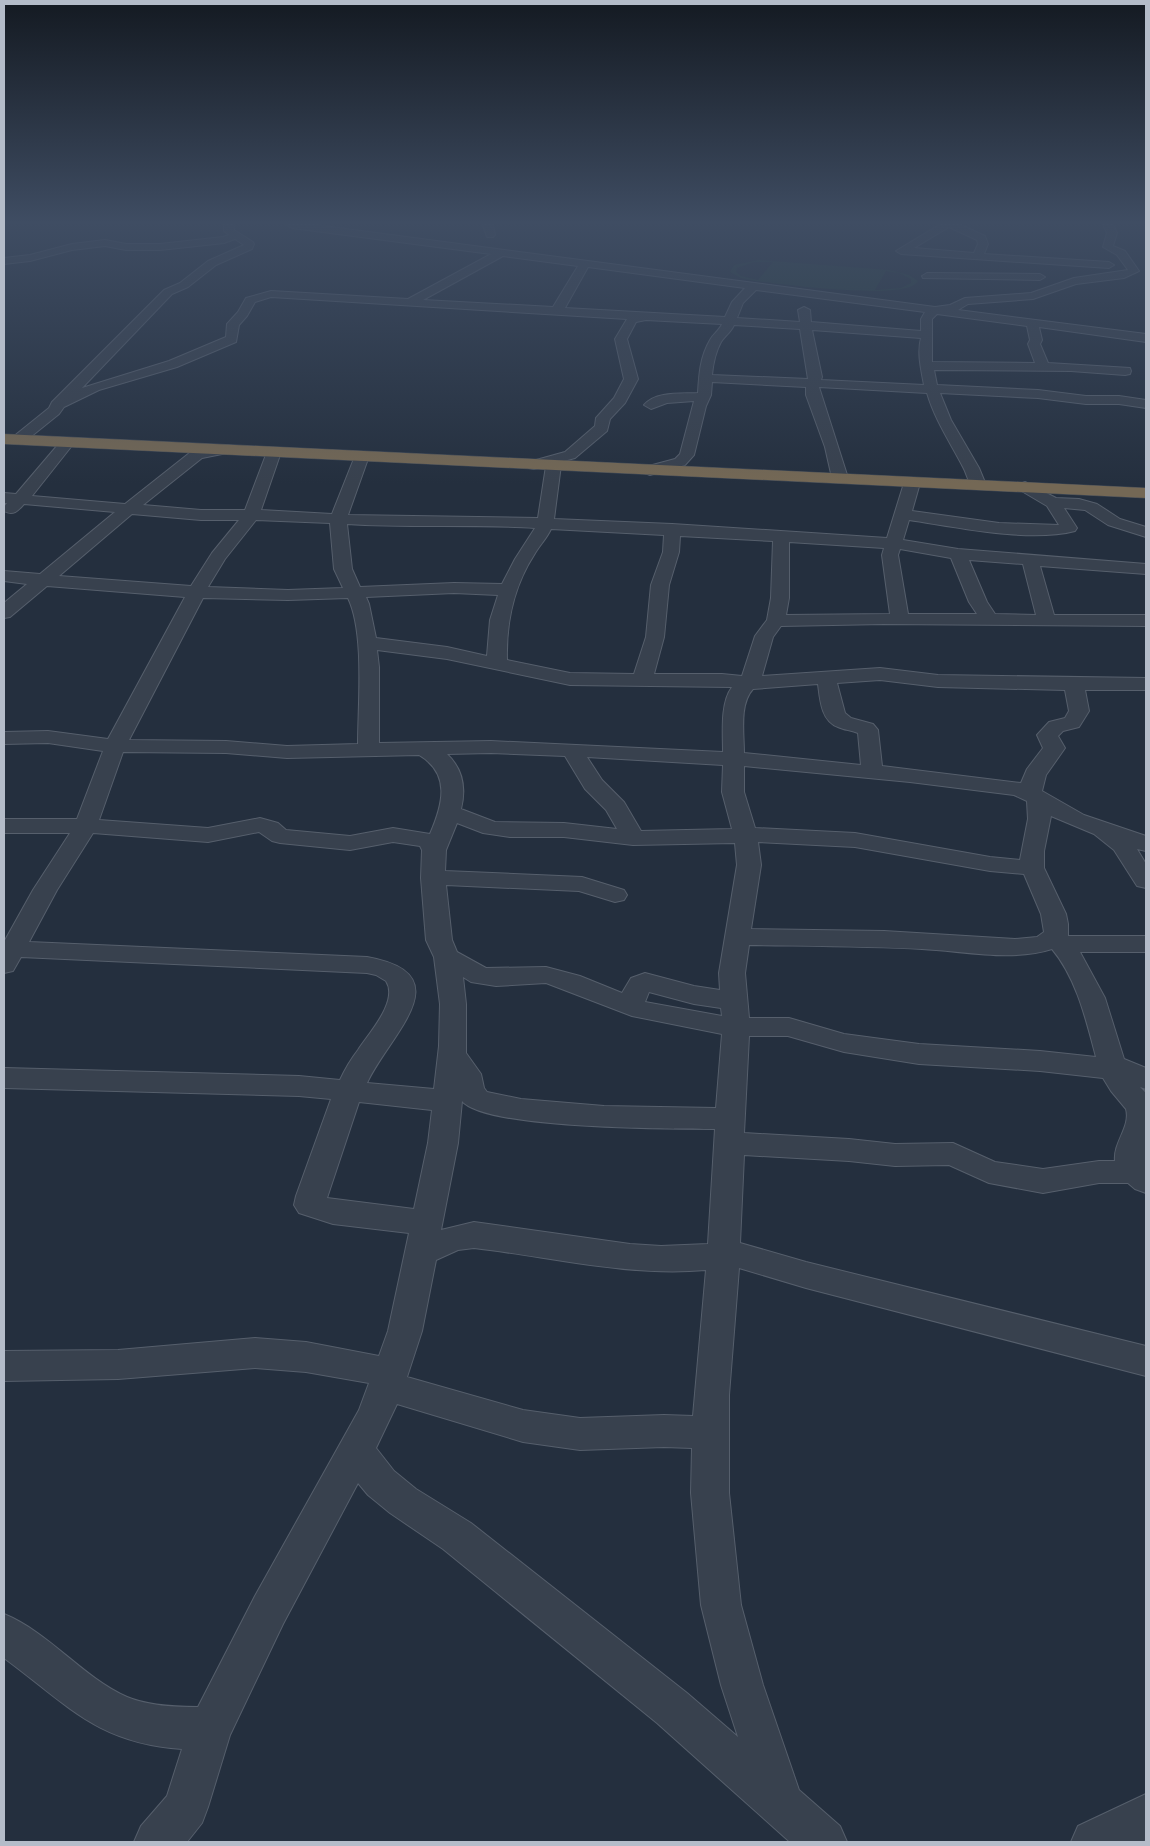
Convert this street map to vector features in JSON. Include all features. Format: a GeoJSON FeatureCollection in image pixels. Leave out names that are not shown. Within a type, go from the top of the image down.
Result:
{"type":"FeatureCollection","features":[{"type":"Feature","properties":{"kind":"highway"},"geometry":{"type":"LineString","coordinates":[[11,439],[1146,493]]}},
{"type":"Feature","properties":{"kind":"street"},"geometry":{"type":"LineString","coordinates":[[11,439],[54,412],[57,405],[148,311]]}},
{"type":"Feature","properties":{"kind":"street"},"geometry":{"type":"LineString","coordinates":[[57,405],[94,387],[173,364],[232,339],[234,322],[245,311]]}},
{"type":"Feature","properties":{"kind":"street"},"geometry":{"type":"LineString","coordinates":[[560,311],[807,327],[856,328],[927,335]]}},
{"type":"Feature","properties":{"kind":"street"},"geometry":{"type":"LineString","coordinates":[[650,470],[684,460],[690,445],[702,397],[707,364],[716,340],[725,331],[733,311]]}},
{"type":"Feature","properties":{"kind":"street"},"geometry":{"type":"LineString","coordinates":[[804,311],[808,349],[816,377],[812,385],[813,395],[837,461],[840,478]]}},
{"type":"Feature","properties":{"kind":"street"},"geometry":{"type":"LineString","coordinates":[[933,311],[927,316],[925,326],[927,335],[924,348],[927,366],[933,389],[954,440],[975,472],[978,485]]}},
{"type":"Feature","properties":{"kind":"street"},"geometry":{"type":"LineString","coordinates":[[944,311],[1146,338]]}},
{"type":"Feature","properties":{"kind":"street"},"geometry":{"type":"LineString","coordinates":[[534,465],[570,455],[602,428],[603,418],[620,400],[631,379],[621,339],[632,320],[643,317]]}},
{"type":"Feature","properties":{"kind":"street"},"geometry":{"type":"LineString","coordinates":[[1032,323],[1036,340],[1034,344],[1043,366]]}},
{"type":"Feature","properties":{"kind":"street"},"geometry":{"type":"LineString","coordinates":[[1121,334],[1112,341],[1115,364],[1125,371],[1141,390]]}},
{"type":"Feature","properties":{"kind":"street"},"geometry":{"type":"LineString","coordinates":[[927,366],[1043,366],[1125,371]]}},
{"type":"Feature","properties":{"kind":"street"},"geometry":{"type":"LineString","coordinates":[[704,378],[812,385],[874,385],[1119,400],[1146,404]]}},
{"type":"Feature","properties":{"kind":"street"},"geometry":{"type":"LineString","coordinates":[[651,405],[665,399],[702,397]]}},
{"type":"Feature","properties":{"kind":"street"},"geometry":{"type":"LineString","coordinates":[[4,515],[20,500],[67,443]]}},
{"type":"Feature","properties":{"kind":"street"},"geometry":{"type":"LineString","coordinates":[[4,613],[197,454],[227,449]]}},
{"type":"Feature","properties":{"kind":"street"},"geometry":{"type":"LineString","coordinates":[[274,452],[267,476],[251,515],[218,557],[197,592],[115,746],[86,826],[44,890],[9,949],[367,965],[391,971],[397,975],[403,993],[400,1007],[362,1065],[350,1090],[311,1194],[310,1205],[425,1238],[449,1239],[462,1235],[474,1235],[607,1254],[678,1259],[724,1254],[1146,1361]]}},
{"type":"Feature","properties":{"kind":"street"},"geometry":{"type":"LineString","coordinates":[[362,456],[338,519],[343,569],[360,604],[367,643],[370,707],[368,749]]}},
{"type":"Feature","properties":{"kind":"street"},"geometry":{"type":"LineString","coordinates":[[497,662],[499,616],[523,559],[545,524],[551,475],[554,466]]}},
{"type":"Feature","properties":{"kind":"street"},"geometry":{"type":"LineString","coordinates":[[900,620],[897,591],[890,567],[890,554],[912,483]]}},
{"type":"Feature","properties":{"kind":"street"},"geometry":{"type":"LineString","coordinates":[[1025,487],[1053,503],[1079,504],[1091,507],[1114,522],[1146,532]]}},
{"type":"Feature","properties":{"kind":"street"},"geometry":{"type":"LineString","coordinates":[[4,498],[193,514],[672,529],[892,543],[958,554],[1146,569]]}},
{"type":"Feature","properties":{"kind":"street"},"geometry":{"type":"LineString","coordinates":[[902,514],[1000,528],[1059,530],[1069,528],[1053,503]]}},
{"type":"Feature","properties":{"kind":"street"},"geometry":{"type":"LineString","coordinates":[[642,681],[655,637],[660,585],[671,552],[672,529]]}},
{"type":"Feature","properties":{"kind":"street"},"geometry":{"type":"LineString","coordinates":[[781,536],[780,598],[776,621],[764,636],[752,677],[738,693],[733,728],[733,792],[746,836],[749,865],[732,973],[736,1014],[724,1254],[711,1395],[710,1433],[710,1494],[720,1605],[742,1685],[781,1803]]}},
{"type":"Feature","properties":{"kind":"street"},"geometry":{"type":"LineString","coordinates":[[958,554],[978,602],[990,620]]}},
{"type":"Feature","properties":{"kind":"street"},"geometry":{"type":"LineString","coordinates":[[1032,559],[1047,620]]}},
{"type":"Feature","properties":{"kind":"street"},"geometry":{"type":"LineString","coordinates":[[4,576],[197,592],[290,595],[436,588],[509,590]]}},
{"type":"Feature","properties":{"kind":"street"},"geometry":{"type":"LineString","coordinates":[[776,621],[1047,620],[1146,622]]}},
{"type":"Feature","properties":{"kind":"street"},"geometry":{"type":"LineString","coordinates":[[367,643],[417,648],[497,662],[570,679],[705,680],[747,683],[880,674],[938,681],[1146,684]]}},
{"type":"Feature","properties":{"kind":"street"},"geometry":{"type":"LineString","coordinates":[[826,678],[832,706],[837,718],[844,723],[864,727],[868,730],[872,772]]}},
{"type":"Feature","properties":{"kind":"street"},"geometry":{"type":"LineString","coordinates":[[1074,684],[1079,711],[1072,723],[1056,726],[1047,735],[1054,748],[1035,772],[1031,785],[1041,811],[1040,825],[1033,845],[1031,861],[1032,868],[1055,917],[1059,940],[1078,965],[1105,1038],[1112,1066],[1124,1091],[1136,1100],[1142,1115],[1131,1145],[1130,1156],[1140,1177]]}},
{"type":"Feature","properties":{"kind":"street"},"geometry":{"type":"LineString","coordinates":[[4,738],[48,737],[115,746],[226,747],[288,752],[491,747],[572,750],[734,759],[910,774],[1024,790],[1064,814],[1146,844]]}},
{"type":"Feature","properties":{"kind":"street"},"geometry":{"type":"LineString","coordinates":[[157,1842],[179,1818],[186,1807],[210,1729],[269,1610],[356,1448],[376,1415],[406,1331],[443,1143],[452,1054],[453,988],[447,957],[439,940],[433,878],[434,850],[450,813],[453,791],[450,776],[444,764],[422,748]]}},
{"type":"Feature","properties":{"kind":"street"},"geometry":{"type":"LineString","coordinates":[[572,750],[593,784],[616,807],[633,838]]}},
{"type":"Feature","properties":{"kind":"street"},"geometry":{"type":"LineString","coordinates":[[450,813],[491,828],[510,830],[564,830],[633,838],[797,836],[855,840],[990,864],[1032,868]]}},
{"type":"Feature","properties":{"kind":"street"},"geometry":{"type":"LineString","coordinates":[[4,826],[86,826],[208,835],[260,825],[270,828],[280,836],[350,843],[393,835],[421,837],[431,843],[434,850]]}},
{"type":"Feature","properties":{"kind":"street"},"geometry":{"type":"LineString","coordinates":[[1099,828],[1124,846],[1129,857],[1146,881]]}},
{"type":"Feature","properties":{"kind":"street"},"geometry":{"type":"LineString","coordinates":[[433,878],[473,878],[582,884],[615,895]]}},
{"type":"Feature","properties":{"kind":"street"},"geometry":{"type":"LineString","coordinates":[[737,937],[896,939],[1026,946],[1042,945],[1059,940],[1146,944]]}},
{"type":"Feature","properties":{"kind":"street"},"geometry":{"type":"LineString","coordinates":[[447,957],[478,975],[496,978],[546,975],[571,982],[629,1006],[736,1014],[804,1030],[844,1042],[919,1054],[1112,1066],[1146,1080]]}},
{"type":"Feature","properties":{"kind":"street"},"geometry":{"type":"LineString","coordinates":[[452,1054],[467,1074],[470,1091],[476,1098],[485,1102],[521,1109],[604,1117],[659,1116],[730,1131],[849,1150],[895,1155],[953,1154],[989,1172],[1043,1181],[1099,1172],[1140,1177]]}},
{"type":"Feature","properties":{"kind":"street"},"geometry":{"type":"LineString","coordinates":[[4,1078],[179,1082],[350,1090],[448,1101]]}},
{"type":"Feature","properties":{"kind":"street"},"geometry":{"type":"LineString","coordinates":[[4,1366],[56,1367],[148,1363],[206,1356],[256,1353],[296,1355],[389,1380],[523,1426],[580,1434],[664,1431],[710,1433]]}},
{"type":"Feature","properties":{"kind":"street"},"geometry":{"type":"LineString","coordinates":[[356,1448],[367,1466],[381,1483],[403,1501],[457,1536],[664,1702],[824,1842]]}},
{"type":"Feature","properties":{"kind":"street"},"geometry":{"type":"LineString","coordinates":[[4,1634],[27,1648],[107,1710],[136,1720],[176,1729],[210,1729]]}},
{"type":"Feature","properties":{"kind":"street"},"geometry":{"type":"LineString","coordinates":[[1094,1842],[1146,1816]]}}]}
